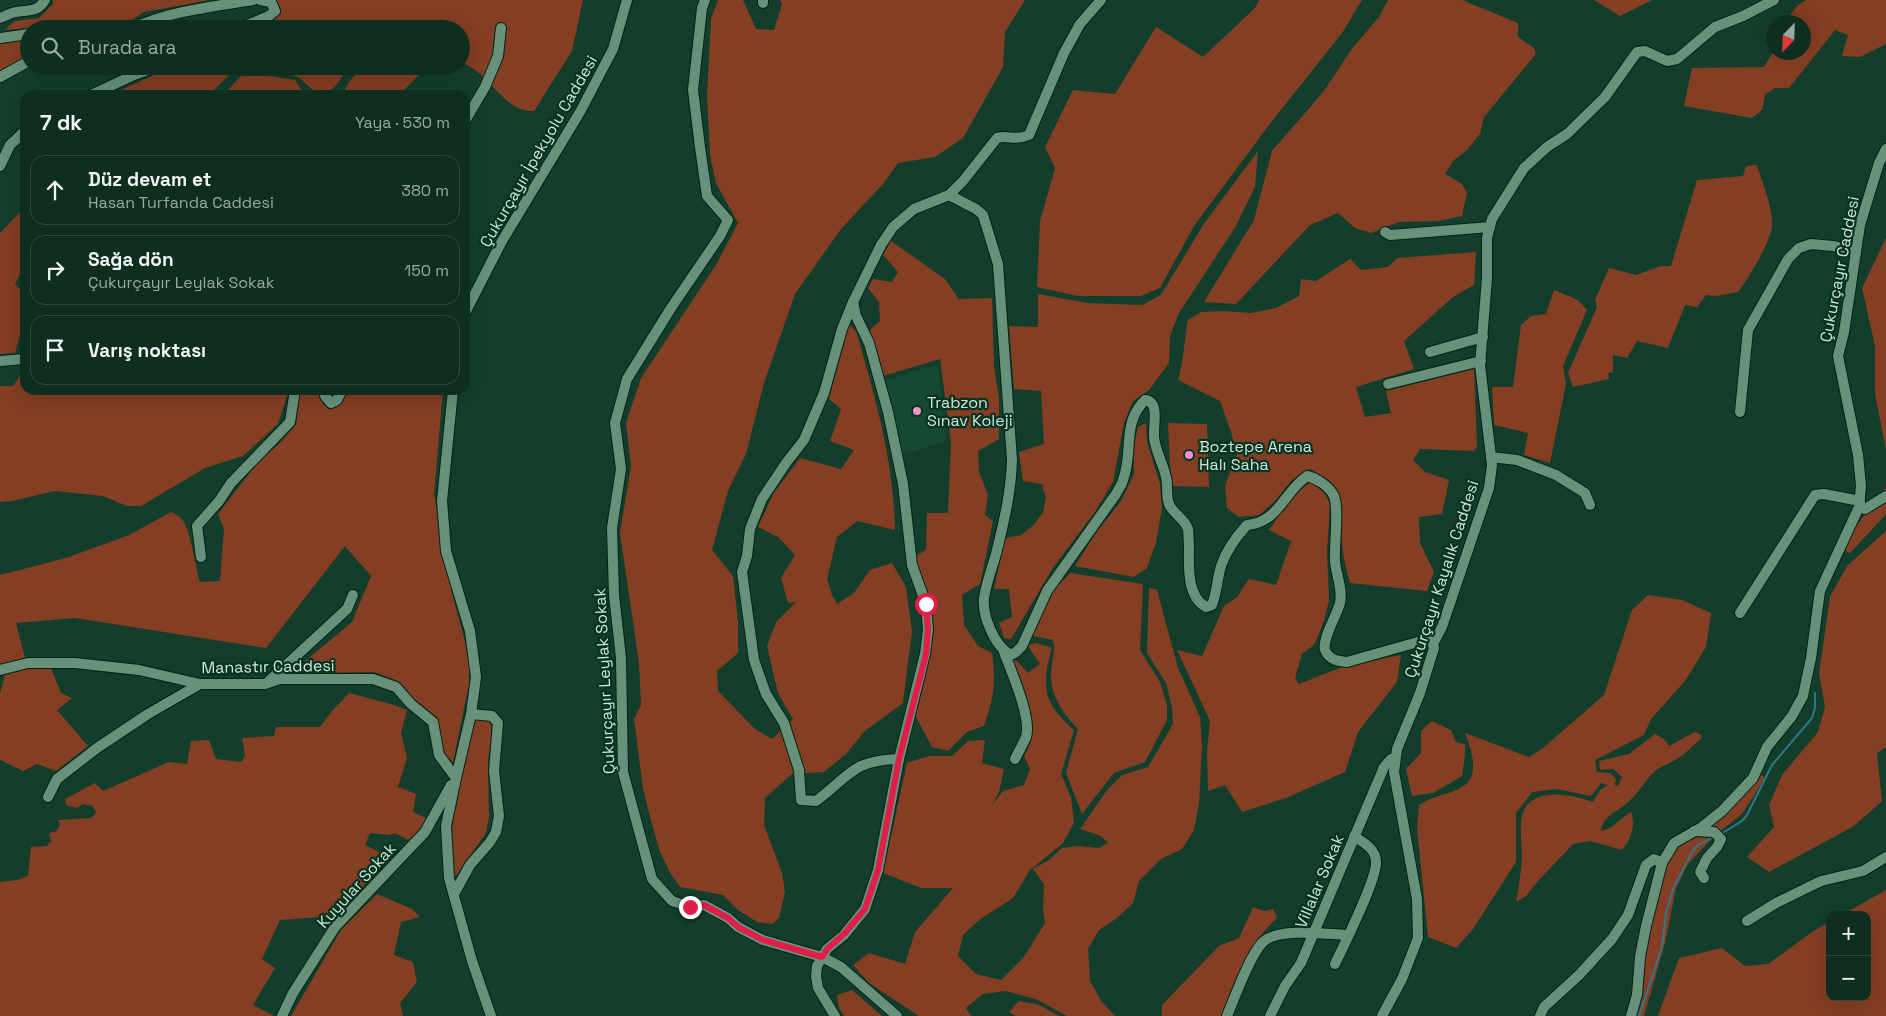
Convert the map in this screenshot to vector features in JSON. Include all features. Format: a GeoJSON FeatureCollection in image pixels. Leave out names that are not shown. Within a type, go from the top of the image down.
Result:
{"type":"FeatureCollection","features":[{"type":"Feature","properties":{"kind":"street"},"geometry":{"type":"LineString","coordinates":[[0,18],[12,13],[30,12],[41,7],[45,0]]}},
{"type":"Feature","properties":{"kind":"street"},"geometry":{"type":"LineString","coordinates":[[154,20],[198,9],[252,0]]}},
{"type":"Feature","properties":{"kind":"street"},"geometry":{"type":"LineString","coordinates":[[259,20],[275,11],[271,2],[260,0]]}},
{"type":"Feature","properties":{"kind":"street","name":"Çukurçayır İpekyolu Caddesi"},"geometry":{"type":"LineString","coordinates":[[470,303],[502,241],[580,112],[613,50],[627,0]]}},
{"type":"Feature","properties":{"kind":"street","name":"Çukurçayır Leylak Sokak"},"geometry":{"type":"LineString","coordinates":[[705,0],[702,8],[693,90],[707,196],[728,220],[720,236],[671,308],[627,380],[614,422],[621,469],[612,528],[614,595],[621,658],[623,772],[652,879],[672,901],[690,907],[704,905],[728,918],[738,927],[763,940],[822,957],[841,967],[897,1016]]}},
{"type":"Feature","properties":{"kind":"street"},"geometry":{"type":"LineString","coordinates":[[899,759],[882,759],[870,762],[851,771],[816,801],[801,800],[799,770],[784,723],[766,694],[754,660],[742,572],[747,556],[750,530],[762,500],[786,463],[804,440],[824,393],[842,329],[881,245],[893,227],[914,209],[949,195],[963,181],[997,138],[1001,136],[1018,140],[1028,135],[1064,53],[1080,24],[1101,0]]}},
{"type":"Feature","properties":{"kind":"street","name":"Çukurçayır Kayalık Caddesi"},"geometry":{"type":"LineString","coordinates":[[1382,1016],[1402,979],[1418,938],[1417,899],[1394,772],[1396,749],[1420,693],[1434,648],[1433,644],[1442,627],[1486,497],[1492,465],[1481,361],[1488,278],[1487,238],[1492,219],[1524,168],[1547,147],[1567,134],[1598,103],[1637,52],[1644,51],[1667,61],[1677,59],[1716,27],[1774,0]]}},
{"type":"Feature","properties":{"kind":"street"},"geometry":{"type":"LineString","coordinates":[[470,112],[485,87],[498,56],[501,28]]}},
{"type":"Feature","properties":{"kind":"street"},"geometry":{"type":"LineString","coordinates":[[0,38],[20,35]]}},
{"type":"Feature","properties":{"kind":"street"},"geometry":{"type":"LineString","coordinates":[[0,77],[20,66]]}},
{"type":"Feature","properties":{"kind":"street"},"geometry":{"type":"LineString","coordinates":[[102,90],[134,75]]}},
{"type":"Feature","properties":{"kind":"street"},"geometry":{"type":"LineString","coordinates":[[0,166],[10,145],[20,136]]}},
{"type":"Feature","properties":{"kind":"street","name":"Çukurçayır Caddesi"},"geometry":{"type":"LineString","coordinates":[[1631,1016],[1637,995],[1640,957],[1646,926],[1662,863],[1674,843],[1722,811],[1753,778],[1767,747],[1792,716],[1803,696],[1812,658],[1820,591],[1860,504],[1861,486],[1858,455],[1838,356],[1844,332],[1860,225],[1879,163],[1886,149]]}},
{"type":"Feature","properties":{"kind":"street"},"geometry":{"type":"LineString","coordinates":[[949,195],[976,208],[983,215],[998,264],[1012,450],[1012,473],[1006,516],[984,600],[990,629],[1004,652],[1024,708],[1026,735],[1015,758]]}},
{"type":"Feature","properties":{"kind":"street"},"geometry":{"type":"LineString","coordinates":[[1385,232],[1390,235],[1490,227]]}},
{"type":"Feature","properties":{"kind":"street"},"geometry":{"type":"LineString","coordinates":[[1740,412],[1748,330],[1788,259],[1799,248],[1811,244],[1855,251]]}},
{"type":"Feature","properties":{"kind":"street"},"geometry":{"type":"LineString","coordinates":[[835,1016],[818,988],[817,966],[827,949],[844,934],[865,909],[878,870],[899,759],[926,654],[928,630],[926,604],[912,565],[903,484],[888,412],[869,343],[856,316],[853,302]]}},
{"type":"Feature","properties":{"kind":"street"},"geometry":{"type":"LineString","coordinates":[[1430,352],[1483,337]]}},
{"type":"Feature","properties":{"kind":"street"},"geometry":{"type":"LineString","coordinates":[[0,361],[20,359]]}},
{"type":"Feature","properties":{"kind":"street"},"geometry":{"type":"LineString","coordinates":[[1388,384],[1481,361]]}},
{"type":"Feature","properties":{"kind":"street"},"geometry":{"type":"LineString","coordinates":[[201,557],[197,526],[231,483],[290,422],[293,395]]}},
{"type":"Feature","properties":{"kind":"street"},"geometry":{"type":"LineString","coordinates":[[324,395],[331,403],[337,400],[340,395]]}},
{"type":"Feature","properties":{"kind":"street"},"geometry":{"type":"LineString","coordinates":[[453,395],[442,501],[446,550],[470,631],[476,677],[471,714],[446,826],[449,878],[472,961],[492,1016]]}},
{"type":"Feature","properties":{"kind":"street"},"geometry":{"type":"LineString","coordinates":[[1004,652],[1011,655],[1022,646],[1047,591],[1124,480],[1131,424],[1134,414],[1145,400],[1152,401],[1154,410],[1154,438],[1167,480],[1169,503],[1172,510],[1181,518],[1188,530],[1191,589],[1198,603],[1206,607],[1212,606],[1216,596],[1221,565],[1234,540],[1247,525],[1258,524],[1268,519],[1282,504],[1296,484],[1306,476],[1314,477],[1334,496],[1336,521],[1335,563],[1341,601],[1325,641],[1325,649],[1329,656],[1336,661],[1347,662],[1418,642],[1429,640],[1433,644]]}},
{"type":"Feature","properties":{"kind":"street"},"geometry":{"type":"LineString","coordinates":[[1490,457],[1517,460],[1556,475],[1586,493],[1590,504]]}},
{"type":"Feature","properties":{"kind":"street"},"geometry":{"type":"LineString","coordinates":[[1740,614],[1816,495],[1824,494],[1860,504],[1865,509],[1886,496]]}},
{"type":"Feature","properties":{"kind":"street"},"geometry":{"type":"LineString","coordinates":[[265,684],[347,609],[353,595]]}},
{"type":"Feature","properties":{"kind":"street","name":"Manastır Caddesi"},"geometry":{"type":"LineString","coordinates":[[0,670],[28,663],[75,663],[139,670],[200,684],[265,684],[280,679],[373,679],[396,687],[410,704],[433,722],[439,755],[456,778]]}},
{"type":"Feature","properties":{"kind":"street"},"geometry":{"type":"LineString","coordinates":[[48,797],[57,779],[96,748],[148,714],[200,684]]}},
{"type":"Feature","properties":{"kind":"street"},"geometry":{"type":"LineString","coordinates":[[454,894],[470,865],[496,832],[500,816],[494,771],[498,723],[492,716],[471,714]]}},
{"type":"Feature","properties":{"kind":"street","name":"Villalar Sokak"},"geometry":{"type":"LineString","coordinates":[[1270,1016],[1285,986],[1301,963],[1384,767],[1391,759],[1394,760]]}},
{"type":"Feature","properties":{"kind":"street","name":"Kuyular Sokak"},"geometry":{"type":"LineString","coordinates":[[282,1016],[292,992],[335,927],[425,832],[456,778]]}},
{"type":"Feature","properties":{"kind":"street"},"geometry":{"type":"LineString","coordinates":[[1694,831],[1717,835],[1700,872],[1704,878]]}},
{"type":"Feature","properties":{"kind":"street"},"geometry":{"type":"LineString","coordinates":[[1335,964],[1368,890],[1377,863],[1368,845],[1354,836]]}},
{"type":"Feature","properties":{"kind":"street"},"geometry":{"type":"LineString","coordinates":[[1747,920],[1776,903],[1821,881],[1862,871],[1886,858]]}},
{"type":"Feature","properties":{"kind":"street"},"geometry":{"type":"LineString","coordinates":[[1540,1016],[1544,1006],[1579,975],[1612,939],[1628,915],[1646,865],[1654,860],[1662,863]]}},
{"type":"Feature","properties":{"kind":"street"},"geometry":{"type":"LineString","coordinates":[[1227,1016],[1254,955],[1263,942],[1276,935],[1314,933],[1348,935]]}},
{"type":"Feature","properties":{"kind":"shaded area"},"geometry":{"type":"Polygon","coordinates":[[[53,0],[210,0],[144,12],[131,20],[23,20],[39,18],[53,4],[53,0]]]}},
{"type":"Feature","properties":{"kind":"shaded area"},"geometry":{"type":"Polygon","coordinates":[[[274,0],[583,0],[572,51],[534,111],[523,110],[513,105],[470,67],[470,20],[274,20],[279,7],[274,0]]]}},
{"type":"Feature","properties":{"kind":"shaded area"},"geometry":{"type":"Polygon","coordinates":[[[718,0],[743,0],[756,29],[774,30],[782,4],[780,0],[1025,0],[1005,32],[1003,67],[963,138],[935,157],[898,163],[883,184],[841,229],[795,294],[764,383],[746,454],[728,491],[712,550],[733,576],[738,621],[738,653],[717,671],[718,691],[755,729],[772,739],[793,719],[778,693],[767,646],[776,622],[796,602],[788,603],[781,578],[795,555],[778,537],[758,527],[773,494],[800,458],[841,469],[854,450],[830,441],[841,409],[829,399],[849,324],[856,331],[882,429],[891,479],[895,530],[857,521],[837,537],[827,579],[837,604],[854,593],[870,570],[892,563],[906,587],[912,631],[903,703],[865,731],[846,754],[824,772],[792,774],[765,798],[764,825],[782,873],[785,892],[779,918],[772,924],[757,922],[738,910],[723,895],[680,887],[669,871],[659,849],[643,789],[634,719],[641,705],[639,663],[620,533],[631,466],[626,423],[641,378],[716,265],[738,223],[716,183],[710,155],[707,96],[711,19],[718,0]]]}},
{"type":"Feature","properties":{"kind":"shaded area"},"geometry":{"type":"Polygon","coordinates":[[[1259,0],[1362,0],[1342,33],[1269,125],[1194,226],[1160,288],[1141,296],[1078,296],[1037,287],[1040,221],[1055,168],[1045,147],[1073,90],[1115,94],[1156,27],[1203,57],[1255,8],[1259,0]]]}},
{"type":"Feature","properties":{"kind":"shaded area"},"geometry":{"type":"Polygon","coordinates":[[[1388,0],[1462,0],[1518,23],[1518,37],[1534,48],[1536,54],[1484,117],[1480,134],[1467,150],[1453,161],[1445,174],[1462,184],[1467,193],[1462,216],[1438,221],[1399,222],[1371,233],[1355,228],[1338,213],[1310,225],[1236,304],[1204,302],[1254,220],[1272,151],[1324,91],[1351,50],[1379,17],[1388,0]]]}},
{"type":"Feature","properties":{"kind":"shaded area"},"geometry":{"type":"Polygon","coordinates":[[[1594,0],[1652,0],[1620,16],[1594,0]]]}},
{"type":"Feature","properties":{"kind":"shaded area"},"geometry":{"type":"Polygon","coordinates":[[[1806,0],[1886,0],[1886,44],[1860,57],[1842,56],[1848,35],[1835,30],[1789,88],[1775,88],[1765,95],[1762,110],[1752,118],[1684,106],[1692,68],[1764,67],[1768,60],[1811,60],[1811,15],[1790,15],[1798,5],[1806,0]]]}},
{"type":"Feature","properties":{"kind":"shaded area"},"geometry":{"type":"Polygon","coordinates":[[[20,20],[20,29],[5,30],[15,21],[20,20]]]}},
{"type":"Feature","properties":{"kind":"shaded area"},"geometry":{"type":"Polygon","coordinates":[[[20,41],[20,62],[0,72],[0,43],[20,41]]]}},
{"type":"Feature","properties":{"kind":"shaded area"},"geometry":{"type":"Polygon","coordinates":[[[154,75],[229,75],[214,90],[121,90],[154,75]]]}},
{"type":"Feature","properties":{"kind":"shaded area"},"geometry":{"type":"Polygon","coordinates":[[[292,75],[343,75],[332,90],[313,90],[298,77],[292,75]]]}},
{"type":"Feature","properties":{"kind":"shaded area"},"geometry":{"type":"Polygon","coordinates":[[[355,75],[419,75],[404,90],[345,90],[355,75]]]}},
{"type":"Feature","properties":{"kind":"shaded area"},"geometry":{"type":"Polygon","coordinates":[[[241,76],[269,76],[295,80],[302,90],[228,90],[241,76]]]}},
{"type":"Feature","properties":{"kind":"shaded area"},"geometry":{"type":"Polygon","coordinates":[[[1258,151],[1255,187],[1236,226],[1179,313],[1170,336],[1169,363],[1149,390],[1133,401],[1124,423],[1113,482],[1095,512],[1054,566],[1011,639],[1004,638],[999,623],[1012,617],[1009,589],[994,589],[1005,538],[1021,535],[1034,525],[1043,512],[1046,498],[1042,484],[1023,481],[1019,452],[1044,444],[1041,391],[1014,389],[1009,326],[1038,327],[1038,294],[1088,303],[1142,305],[1161,295],[1203,225],[1258,151]]]}},
{"type":"Feature","properties":{"kind":"shaded area"},"geometry":{"type":"Polygon","coordinates":[[[1757,165],[1769,203],[1772,226],[1763,251],[1738,292],[1716,296],[1706,295],[1697,307],[1685,305],[1668,348],[1637,341],[1627,358],[1613,355],[1613,372],[1608,373],[1609,379],[1573,387],[1568,373],[1597,307],[1595,300],[1609,268],[1636,275],[1661,266],[1671,266],[1697,180],[1743,176],[1746,166],[1757,165]]]}},
{"type":"Feature","properties":{"kind":"shaded area"},"geometry":{"type":"Polygon","coordinates":[[[20,212],[20,274],[15,284],[20,290],[20,335],[15,353],[0,354],[0,233],[20,212]]]}},
{"type":"Feature","properties":{"kind":"shaded area"},"geometry":{"type":"Polygon","coordinates":[[[1886,238],[1886,450],[1875,394],[1875,346],[1862,288],[1886,238]]]}},
{"type":"Feature","properties":{"kind":"shaded area"},"geometry":{"type":"Polygon","coordinates":[[[891,241],[945,279],[959,299],[992,298],[994,366],[999,399],[999,439],[978,451],[979,472],[988,495],[985,515],[993,521],[980,584],[962,595],[964,625],[978,646],[992,653],[993,690],[984,726],[967,732],[948,751],[932,747],[915,715],[933,632],[915,556],[926,550],[927,513],[948,513],[951,442],[940,359],[883,376],[870,330],[880,321],[879,302],[868,288],[873,279],[892,282],[898,272],[883,255],[891,241]]]}},
{"type":"Feature","properties":{"kind":"shaded area"},"geometry":{"type":"Polygon","coordinates":[[[1476,252],[1474,285],[1453,297],[1404,341],[1414,369],[1356,387],[1365,417],[1391,413],[1386,391],[1474,369],[1477,446],[1474,451],[1420,449],[1413,460],[1425,472],[1449,480],[1442,514],[1419,517],[1420,543],[1434,572],[1427,591],[1350,583],[1344,559],[1341,510],[1337,492],[1323,476],[1310,469],[1292,480],[1273,503],[1259,515],[1239,517],[1227,508],[1225,485],[1237,455],[1220,401],[1178,380],[1188,320],[1201,312],[1251,313],[1276,308],[1299,296],[1301,279],[1316,281],[1350,259],[1361,270],[1388,267],[1397,258],[1476,252]]]}},
{"type":"Feature","properties":{"kind":"shaded area"},"geometry":{"type":"Polygon","coordinates":[[[1554,290],[1578,300],[1587,310],[1563,366],[1566,384],[1550,463],[1524,455],[1528,433],[1494,425],[1492,387],[1513,387],[1521,325],[1531,316],[1546,314],[1554,290]]]}},
{"type":"Feature","properties":{"kind":"shaded area","name":"Trabzon Sınav Koleji"},"geometry":{"type":"Polygon","coordinates":[[[938,364],[946,441],[901,455],[883,381],[938,364]]]}},
{"type":"Feature","properties":{"kind":"shaded area"},"geometry":{"type":"Polygon","coordinates":[[[20,376],[20,395],[287,395],[278,424],[243,456],[205,468],[141,506],[127,506],[103,496],[55,491],[0,502],[0,386],[13,386],[20,376]]]}},
{"type":"Feature","properties":{"kind":"shaded area"},"geometry":{"type":"Polygon","coordinates":[[[299,395],[320,395],[323,404],[330,408],[338,405],[347,395],[443,395],[434,494],[452,593],[469,657],[469,684],[453,762],[443,753],[436,718],[414,699],[398,681],[374,672],[297,673],[298,667],[352,622],[371,576],[345,546],[266,648],[75,618],[16,623],[25,658],[0,667],[0,575],[66,558],[129,535],[171,512],[181,518],[187,530],[200,582],[220,581],[224,529],[218,514],[254,467],[283,440],[296,424],[299,395]]]}},
{"type":"Feature","properties":{"kind":"shaded area"},"geometry":{"type":"Polygon","coordinates":[[[1146,423],[1147,442],[1160,484],[1162,508],[1156,543],[1147,568],[1134,577],[1075,566],[1096,533],[1121,501],[1134,474],[1134,444],[1138,427],[1146,423]]]}},
{"type":"Feature","properties":{"kind":"shaded area","name":"Boztepe Arena Halı Saha"},"geometry":{"type":"Polygon","coordinates":[[[1168,423],[1207,424],[1209,487],[1171,486],[1168,423]]]}},
{"type":"Feature","properties":{"kind":"shaded area"},"geometry":{"type":"Polygon","coordinates":[[[1311,482],[1324,492],[1330,504],[1327,552],[1329,600],[1324,621],[1314,645],[1302,654],[1295,678],[1299,684],[1345,666],[1401,655],[1397,682],[1358,732],[1345,772],[1286,798],[1242,812],[1225,785],[1208,791],[1207,751],[1210,721],[1177,650],[1202,656],[1224,606],[1237,597],[1249,579],[1276,585],[1291,541],[1269,530],[1293,496],[1311,482]]]}},
{"type":"Feature","properties":{"kind":"shaded area"},"geometry":{"type":"Polygon","coordinates":[[[1886,487],[1886,514],[1850,553],[1845,551],[1853,530],[1886,487]]]}},
{"type":"Feature","properties":{"kind":"shaded area"},"geometry":{"type":"Polygon","coordinates":[[[1886,531],[1886,747],[1877,753],[1882,801],[1854,826],[1769,872],[1747,857],[1774,827],[1769,805],[1782,775],[1818,732],[1825,707],[1819,673],[1830,597],[1847,566],[1886,531]]]}},
{"type":"Feature","properties":{"kind":"shaded area"},"geometry":{"type":"Polygon","coordinates":[[[1070,573],[1143,584],[1140,650],[1160,682],[1167,705],[1167,720],[1145,762],[1114,773],[1082,814],[1066,773],[1078,729],[1063,711],[1053,690],[1051,675],[1054,649],[1053,640],[1033,636],[1050,594],[1070,573]]]}},
{"type":"Feature","properties":{"kind":"shaded area"},"geometry":{"type":"Polygon","coordinates":[[[1149,588],[1157,590],[1178,668],[1200,717],[1202,746],[1199,804],[1194,830],[1182,849],[1161,859],[1139,881],[1133,903],[1117,918],[1099,930],[1088,949],[1090,981],[1102,1002],[1115,1016],[1067,1016],[1038,1000],[1006,991],[983,994],[966,1008],[971,1016],[919,1016],[869,983],[853,965],[869,953],[905,964],[915,932],[953,888],[921,888],[883,873],[907,763],[929,756],[952,756],[968,741],[985,740],[982,763],[1004,769],[999,792],[992,805],[1003,791],[1024,785],[1030,769],[1024,756],[1031,742],[1031,717],[1013,659],[1028,673],[1040,664],[1027,645],[1037,643],[1052,648],[1046,673],[1047,693],[1056,711],[1074,730],[1061,774],[1071,797],[1074,823],[1063,843],[1030,870],[1013,898],[979,920],[963,935],[958,956],[976,974],[1001,980],[1024,957],[1045,923],[1043,909],[1044,884],[1033,869],[1049,860],[1062,848],[1077,846],[1099,848],[1108,843],[1101,836],[1080,829],[1107,790],[1122,775],[1148,767],[1173,724],[1172,707],[1166,683],[1147,653],[1149,588]]]}},
{"type":"Feature","properties":{"kind":"shaded area"},"geometry":{"type":"Polygon","coordinates":[[[1648,595],[1682,600],[1711,613],[1706,647],[1685,681],[1651,719],[1644,735],[1595,760],[1597,772],[1610,773],[1616,779],[1615,785],[1618,786],[1622,777],[1613,769],[1600,770],[1599,761],[1629,754],[1655,734],[1664,739],[1669,746],[1695,732],[1700,734],[1702,738],[1682,755],[1654,772],[1630,801],[1610,815],[1604,822],[1601,831],[1610,828],[1631,812],[1632,832],[1622,850],[1590,841],[1573,844],[1526,896],[1516,902],[1522,856],[1521,822],[1524,810],[1530,802],[1539,797],[1560,795],[1572,796],[1593,802],[1600,790],[1608,785],[1601,783],[1591,796],[1557,789],[1532,792],[1516,813],[1516,862],[1473,929],[1456,948],[1428,937],[1417,828],[1419,805],[1430,799],[1457,790],[1468,782],[1473,769],[1473,761],[1465,733],[1529,757],[1543,748],[1604,695],[1632,610],[1648,595]]]}},
{"type":"Feature","properties":{"kind":"shaded area"},"geometry":{"type":"Polygon","coordinates":[[[27,666],[50,666],[61,693],[72,698],[57,710],[88,746],[56,771],[37,764],[23,771],[0,760],[0,694],[6,670],[27,666]]]}},
{"type":"Feature","properties":{"kind":"shaded area"},"geometry":{"type":"Polygon","coordinates":[[[349,693],[407,710],[401,733],[407,758],[398,787],[416,794],[413,812],[428,819],[410,841],[395,833],[389,835],[370,833],[365,845],[391,858],[334,916],[280,920],[262,959],[275,968],[253,1005],[274,1016],[0,1016],[0,882],[17,880],[28,876],[31,847],[47,846],[51,841],[49,833],[57,831],[60,824],[58,820],[91,818],[96,813],[93,806],[83,804],[77,808],[66,805],[65,799],[95,783],[103,791],[169,762],[187,764],[191,741],[209,740],[216,759],[241,762],[245,756],[242,738],[274,736],[276,727],[320,727],[349,693]]]}},
{"type":"Feature","properties":{"kind":"shaded area"},"geometry":{"type":"Polygon","coordinates":[[[476,718],[490,720],[492,733],[488,760],[489,817],[486,833],[455,877],[453,876],[451,857],[452,827],[471,723],[476,718]]]}},
{"type":"Feature","properties":{"kind":"shaded area"},"geometry":{"type":"Polygon","coordinates":[[[1432,721],[1451,730],[1456,742],[1465,744],[1462,776],[1433,793],[1412,796],[1406,769],[1421,753],[1421,731],[1432,721]]]}},
{"type":"Feature","properties":{"kind":"shaded area"},"geometry":{"type":"Polygon","coordinates":[[[1760,774],[1765,778],[1742,814],[1715,835],[1688,864],[1676,888],[1665,943],[1644,1016],[1634,1016],[1647,935],[1666,862],[1673,850],[1760,774]]]}},
{"type":"Feature","properties":{"kind":"shaded area"},"geometry":{"type":"Polygon","coordinates":[[[1886,890],[1886,1016],[1658,1016],[1679,958],[1722,948],[1745,966],[1768,964],[1826,924],[1826,1001],[1871,1001],[1871,911],[1849,911],[1886,890]]]}},
{"type":"Feature","properties":{"kind":"shaded area"},"geometry":{"type":"Polygon","coordinates":[[[377,894],[412,909],[420,917],[401,922],[394,955],[413,962],[417,982],[400,1003],[403,1016],[291,1016],[341,930],[377,894]]]}},
{"type":"Feature","properties":{"kind":"shaded area"},"geometry":{"type":"Polygon","coordinates":[[[1253,907],[1264,911],[1273,909],[1277,918],[1250,951],[1221,1016],[1162,1016],[1162,1005],[1219,946],[1239,938],[1253,907]]]}},
{"type":"Feature","properties":{"kind":"shaded area"},"geometry":{"type":"Polygon","coordinates":[[[852,990],[882,1016],[844,1016],[839,1008],[837,995],[852,990]]]}},
{"type":"Feature","properties":{"kind":"shaded area"},"geometry":{"type":"Polygon","coordinates":[[[1019,1001],[1039,1005],[1059,1016],[1016,1016],[1009,1012],[1019,1001]]]}},
{"type":"Feature","properties":{"kind":"waterway"},"geometry":{"type":"LineString","coordinates":[[1721,834],[1742,821],[1747,815],[1772,765],[1812,718],[1815,708],[1815,693]]}},
{"type":"Feature","properties":{"kind":"waterway"},"geometry":{"type":"LineString","coordinates":[[1639,1016],[1662,947],[1666,913],[1673,889],[1692,852],[1697,846],[1713,837]]}},
{"type":"Feature","properties":{"kind":"place","name":"Trabzon Sınav Koleji"},"geometry":{"type":"Point","coordinates":[917,411]}},
{"type":"Feature","properties":{"kind":"place","name":"Boztepe Arena Halı Saha"},"geometry":{"type":"Point","coordinates":[1189,455]}},
{"type":"Feature","properties":{"kind":"route"},"geometry":{"type":"LineString","coordinates":[[690,907],[704,905],[728,918],[738,927],[763,940],[822,957],[827,949],[844,934],[865,909],[878,870],[899,759],[926,654],[928,630],[926,604]]}}]}
